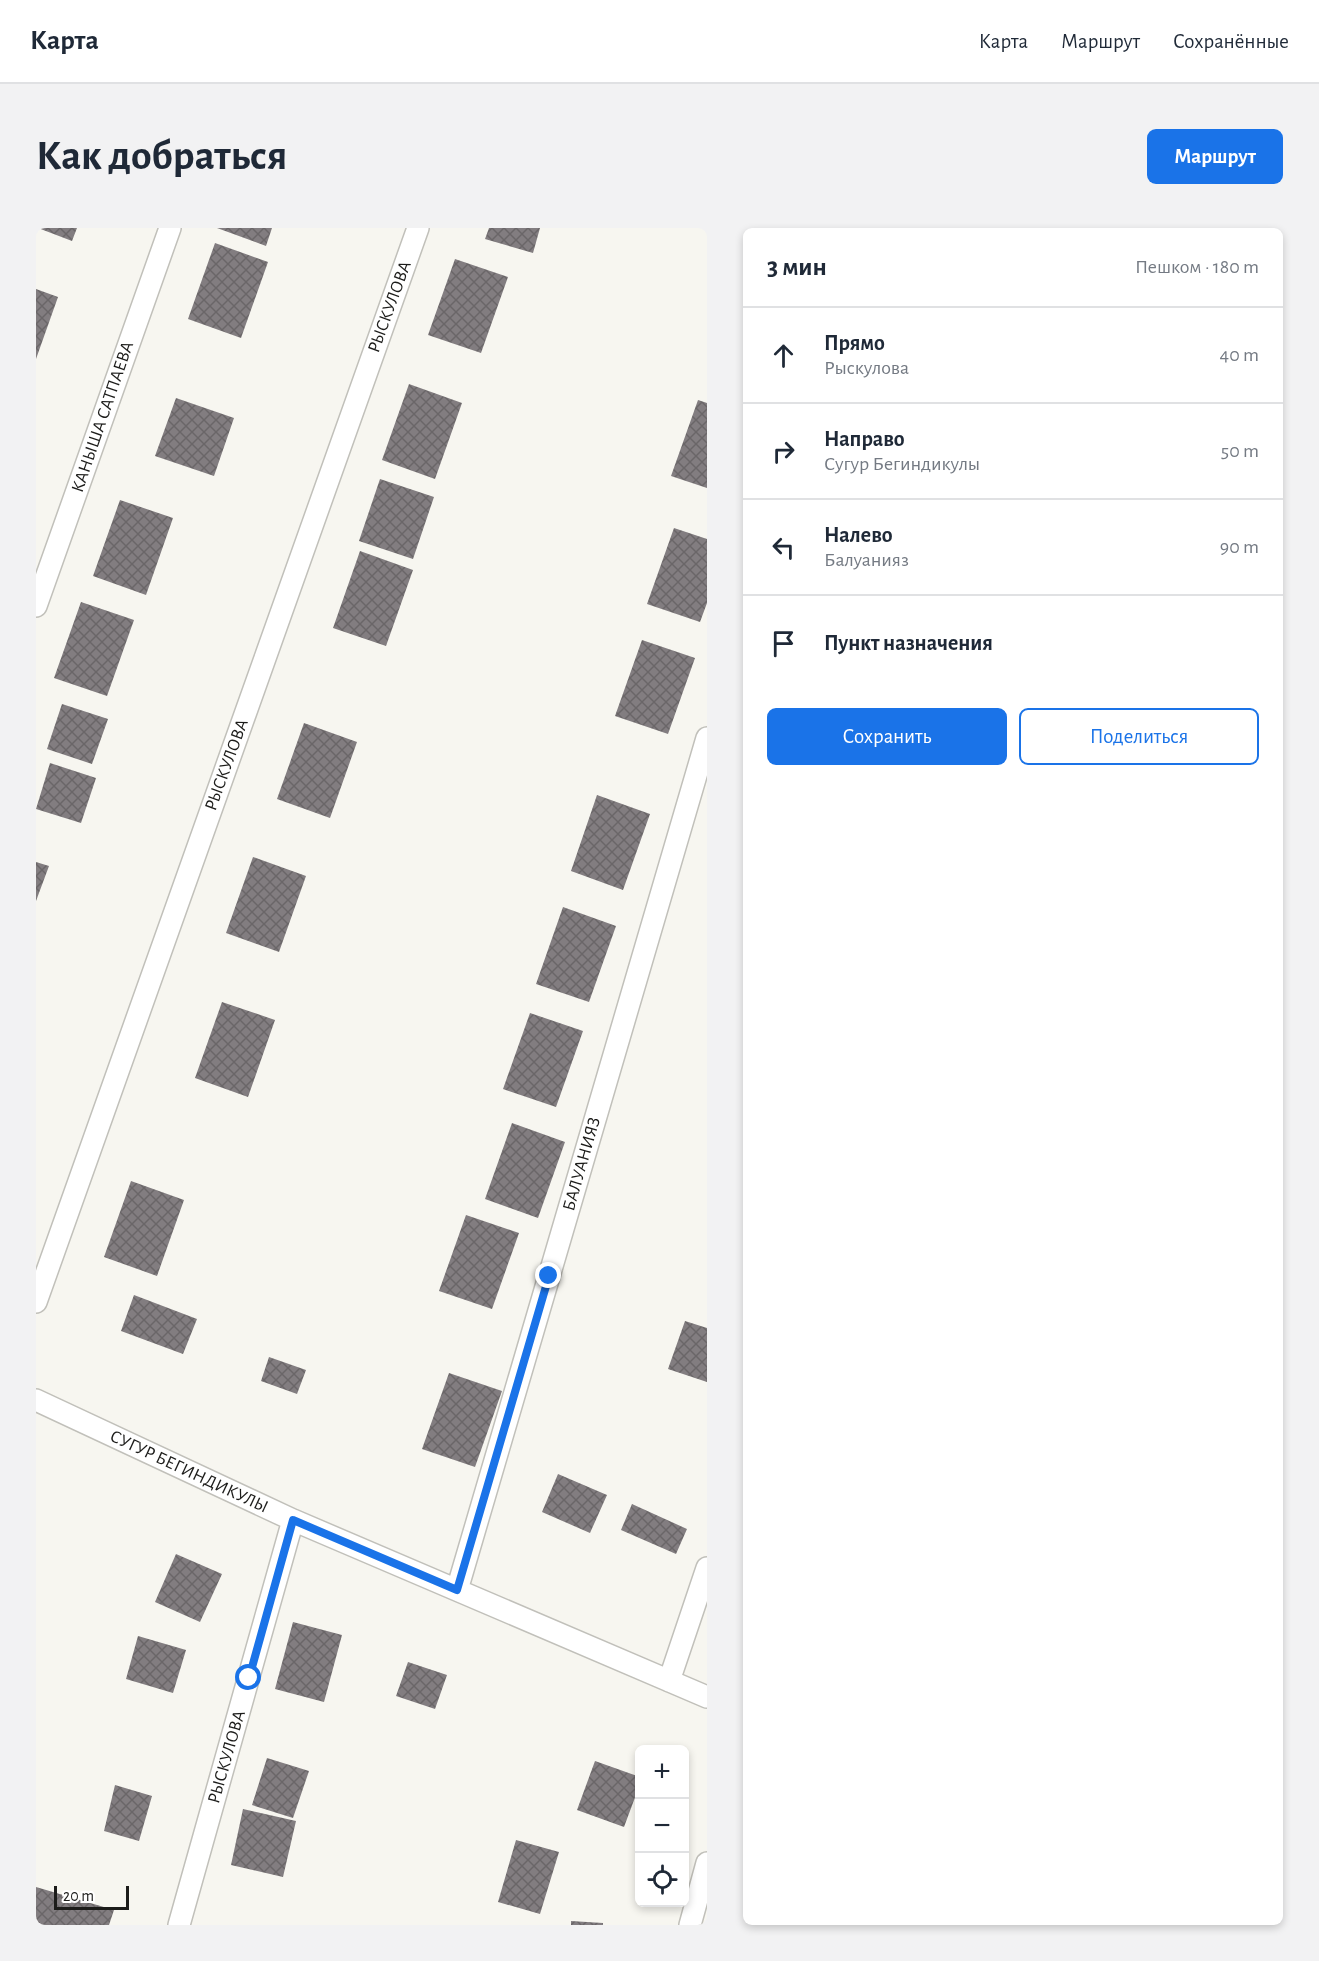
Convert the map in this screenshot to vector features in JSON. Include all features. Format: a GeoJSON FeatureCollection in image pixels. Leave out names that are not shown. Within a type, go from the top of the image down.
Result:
{"type":"FeatureCollection","features":[{"type":"Feature","properties":{"kind":"street","name":"КАНЫША САТПАЕВА"},"geometry":{"type":"LineString","coordinates":[[36,606],[170,228]]}},
{"type":"Feature","properties":{"kind":"street","name":"РЫСКУЛОВА"},"geometry":{"type":"LineString","coordinates":[[36,1302],[418,228]]}},
{"type":"Feature","properties":{"kind":"street","name":"БАЛУАНИЯЗ"},"geometry":{"type":"LineString","coordinates":[[457,1590],[707,738]]}},
{"type":"Feature","properties":{"kind":"street","name":"СУГУР БЕГИНДИКУЛЫ"},"geometry":{"type":"LineString","coordinates":[[36,1400],[293,1520],[707,1697]]}},
{"type":"Feature","properties":{"kind":"street","name":"РЫСКУЛОВА"},"geometry":{"type":"LineString","coordinates":[[179,1925],[293,1520]]}},
{"type":"Feature","properties":{"kind":"street"},"geometry":{"type":"LineString","coordinates":[[669,1681],[707,1568]]}},
{"type":"Feature","properties":{"kind":"street"},"geometry":{"type":"LineString","coordinates":[[690,1925],[707,1863]]}},
{"type":"Feature","properties":{"kind":"building"},"geometry":{"type":"Polygon","coordinates":[[[38,228],[77,228],[72,241],[38,228]]]}},
{"type":"Feature","properties":{"kind":"building"},"geometry":{"type":"Polygon","coordinates":[[[217,228],[272,228],[266,246],[217,228]]]}},
{"type":"Feature","properties":{"kind":"building"},"geometry":{"type":"Polygon","coordinates":[[[489,228],[540,228],[533,253],[485,239],[489,228]]]}},
{"type":"Feature","properties":{"kind":"building"},"geometry":{"type":"Polygon","coordinates":[[[215,243],[268,262],[241,338],[188,319],[215,243]]]}},
{"type":"Feature","properties":{"kind":"building"},"geometry":{"type":"Polygon","coordinates":[[[455,259],[508,277],[481,353],[428,335],[455,259]]]}},
{"type":"Feature","properties":{"kind":"building"},"geometry":{"type":"Polygon","coordinates":[[[36,289],[58,297],[36,359],[36,289]]]}},
{"type":"Feature","properties":{"kind":"building"},"geometry":{"type":"Polygon","coordinates":[[[409,384],[462,403],[435,479],[382,460],[409,384]]]}},
{"type":"Feature","properties":{"kind":"building"},"geometry":{"type":"Polygon","coordinates":[[[176,398],[234,418],[214,476],[155,456],[176,398]]]}},
{"type":"Feature","properties":{"kind":"building"},"geometry":{"type":"Polygon","coordinates":[[[698,400],[707,403],[707,488],[671,476],[698,400]]]}},
{"type":"Feature","properties":{"kind":"building"},"geometry":{"type":"Polygon","coordinates":[[[380,479],[434,497],[413,559],[359,541],[380,479]]]}},
{"type":"Feature","properties":{"kind":"building"},"geometry":{"type":"Polygon","coordinates":[[[120,500],[173,518],[146,595],[93,576],[120,500]]]}},
{"type":"Feature","properties":{"kind":"building"},"geometry":{"type":"Polygon","coordinates":[[[674,528],[707,539],[707,603],[700,622],[647,604],[674,528]]]}},
{"type":"Feature","properties":{"kind":"building"},"geometry":{"type":"Polygon","coordinates":[[[360,551],[413,570],[386,646],[333,628],[360,551]]]}},
{"type":"Feature","properties":{"kind":"building"},"geometry":{"type":"Polygon","coordinates":[[[81,602],[134,620],[107,696],[54,678],[81,602]]]}},
{"type":"Feature","properties":{"kind":"building"},"geometry":{"type":"Polygon","coordinates":[[[642,640],[695,658],[668,734],[615,716],[642,640]]]}},
{"type":"Feature","properties":{"kind":"building"},"geometry":{"type":"Polygon","coordinates":[[[62,704],[108,719],[92,764],[47,749],[62,704]]]}},
{"type":"Feature","properties":{"kind":"building"},"geometry":{"type":"Polygon","coordinates":[[[304,723],[357,742],[330,818],[277,799],[304,723]]]}},
{"type":"Feature","properties":{"kind":"building"},"geometry":{"type":"Polygon","coordinates":[[[50,763],[96,778],[81,823],[36,809],[50,763]]]}},
{"type":"Feature","properties":{"kind":"building"},"geometry":{"type":"Polygon","coordinates":[[[597,795],[650,814],[623,890],[571,871],[597,795]]]}},
{"type":"Feature","properties":{"kind":"building"},"geometry":{"type":"Polygon","coordinates":[[[253,857],[306,876],[279,952],[226,933],[253,857]]]}},
{"type":"Feature","properties":{"kind":"building"},"geometry":{"type":"Polygon","coordinates":[[[36,862],[49,866],[36,901],[36,862]]]}},
{"type":"Feature","properties":{"kind":"building"},"geometry":{"type":"Polygon","coordinates":[[[563,907],[616,926],[589,1002],[536,984],[563,907]]]}},
{"type":"Feature","properties":{"kind":"building"},"geometry":{"type":"Polygon","coordinates":[[[222,1002],[275,1020],[248,1097],[195,1078],[222,1002]]]}},
{"type":"Feature","properties":{"kind":"building"},"geometry":{"type":"Polygon","coordinates":[[[530,1013],[583,1031],[556,1107],[503,1089],[530,1013]]]}},
{"type":"Feature","properties":{"kind":"building"},"geometry":{"type":"Polygon","coordinates":[[[512,1123],[565,1142],[538,1218],[485,1199],[512,1123]]]}},
{"type":"Feature","properties":{"kind":"building"},"geometry":{"type":"Polygon","coordinates":[[[131,1181],[184,1200],[157,1276],[104,1257],[131,1181]]]}},
{"type":"Feature","properties":{"kind":"building"},"geometry":{"type":"Polygon","coordinates":[[[466,1215],[519,1233],[492,1309],[439,1291],[466,1215]]]}},
{"type":"Feature","properties":{"kind":"building"},"geometry":{"type":"Polygon","coordinates":[[[134,1295],[197,1319],[183,1354],[121,1331],[134,1295]]]}},
{"type":"Feature","properties":{"kind":"building"},"geometry":{"type":"Polygon","coordinates":[[[685,1321],[707,1328],[707,1382],[668,1369],[685,1321]]]}},
{"type":"Feature","properties":{"kind":"building"},"geometry":{"type":"Polygon","coordinates":[[[269,1357],[306,1370],[297,1394],[261,1381],[269,1357]]]}},
{"type":"Feature","properties":{"kind":"building"},"geometry":{"type":"Polygon","coordinates":[[[449,1373],[502,1391],[475,1467],[422,1449],[449,1373]]]}},
{"type":"Feature","properties":{"kind":"building"},"geometry":{"type":"Polygon","coordinates":[[[558,1474],[607,1495],[590,1533],[542,1512],[558,1474]]]}},
{"type":"Feature","properties":{"kind":"building"},"geometry":{"type":"Polygon","coordinates":[[[632,1504],[687,1529],[676,1554],[621,1530],[632,1504]]]}},
{"type":"Feature","properties":{"kind":"building"},"geometry":{"type":"Polygon","coordinates":[[[176,1554],[222,1574],[200,1622],[155,1602],[176,1554]]]}},
{"type":"Feature","properties":{"kind":"building"},"geometry":{"type":"Polygon","coordinates":[[[293,1622],[342,1635],[324,1702],[275,1689],[293,1622]]]}},
{"type":"Feature","properties":{"kind":"building"},"geometry":{"type":"Polygon","coordinates":[[[138,1636],[186,1650],[173,1693],[126,1679],[138,1636]]]}},
{"type":"Feature","properties":{"kind":"building"},"geometry":{"type":"Polygon","coordinates":[[[408,1662],[447,1675],[435,1709],[396,1696],[408,1662]]]}},
{"type":"Feature","properties":{"kind":"building"},"geometry":{"type":"Polygon","coordinates":[[[267,1758],[309,1771],[293,1818],[252,1805],[267,1758]]]}},
{"type":"Feature","properties":{"kind":"building"},"geometry":{"type":"Polygon","coordinates":[[[595,1761],[635,1775],[635,1797],[624,1827],[577,1810],[595,1761]]]}},
{"type":"Feature","properties":{"kind":"building"},"geometry":{"type":"Polygon","coordinates":[[[115,1785],[152,1796],[139,1841],[104,1831],[115,1785]]]}},
{"type":"Feature","properties":{"kind":"building"},"geometry":{"type":"Polygon","coordinates":[[[243,1809],[296,1821],[283,1877],[231,1865],[243,1809]]]}},
{"type":"Feature","properties":{"kind":"building"},"geometry":{"type":"Polygon","coordinates":[[[516,1840],[559,1852],[540,1914],[498,1902],[516,1840]]]}},
{"type":"Feature","properties":{"kind":"building"},"geometry":{"type":"Polygon","coordinates":[[[36,1887],[114,1910],[109,1925],[36,1925],[36,1887]]]}},
{"type":"Feature","properties":{"kind":"building"},"geometry":{"type":"Polygon","coordinates":[[[571,1921],[603,1923],[603,1925],[571,1925],[571,1921]]]}},
{"type":"Feature","properties":{"kind":"route"},"geometry":{"type":"LineString","coordinates":[[249,1678],[293,1520],[457,1590],[549,1276]]}}]}
